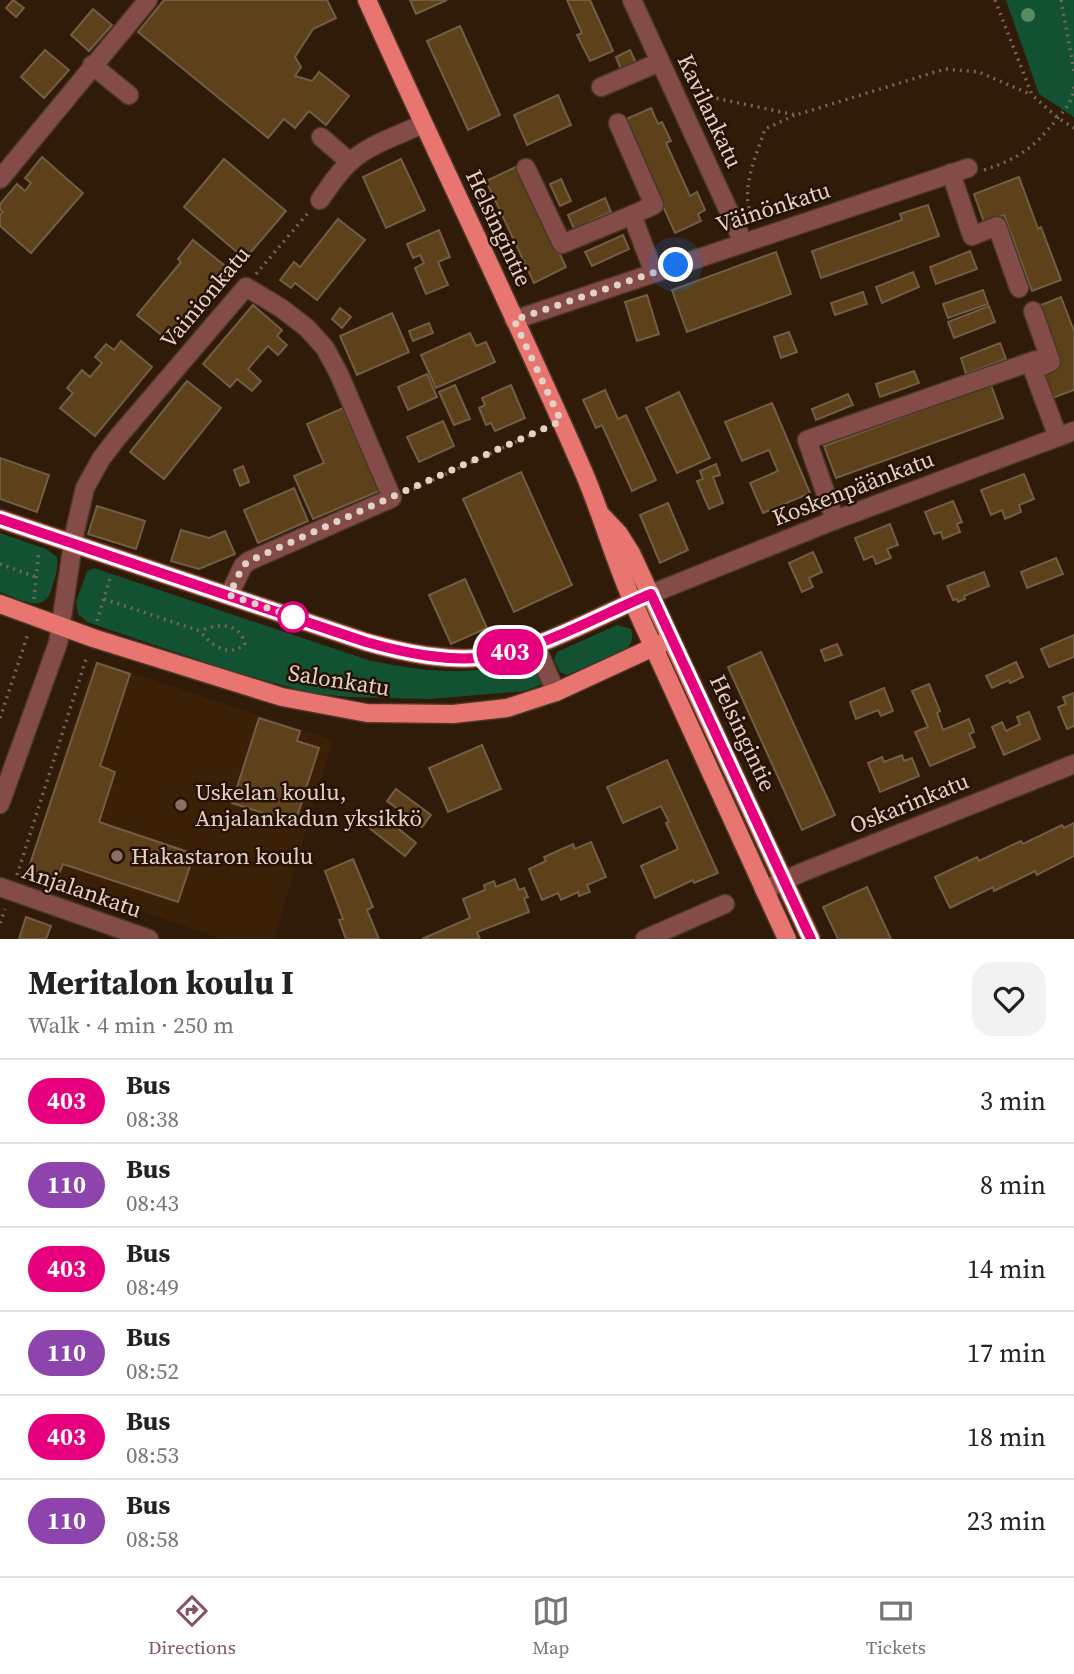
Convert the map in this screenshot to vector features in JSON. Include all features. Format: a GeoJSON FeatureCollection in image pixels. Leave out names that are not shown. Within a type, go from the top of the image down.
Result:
{"type":"FeatureCollection","features":[{"type":"Feature","properties":{"kind":"main road","name":"Helsingintie"},"geometry":{"type":"LineString","coordinates":[[367,0],[561,421],[602,516],[615,561],[632,602],[787,939]]}},
{"type":"Feature","properties":{"kind":"main road","name":"Helsingintie"},"geometry":{"type":"LineString","coordinates":[[602,516],[619,534],[651,594],[811,939]]}},
{"type":"Feature","properties":{"kind":"main road","name":"Salonkatu"},"geometry":{"type":"LineString","coordinates":[[0,519],[366,642],[443,658],[489,657],[535,644],[651,594]]}},
{"type":"Feature","properties":{"kind":"main road","name":"Salonkatu"},"geometry":{"type":"LineString","coordinates":[[0,604],[93,638],[282,697],[367,713],[483,712],[507,708],[555,692],[671,639]]}},
{"type":"Feature","properties":{"kind":"street"},"geometry":{"type":"LineString","coordinates":[[0,179],[148,0]]}},
{"type":"Feature","properties":{"kind":"street","name":"Kavilankatu"},"geometry":{"type":"LineString","coordinates":[[632,0],[743,242]]}},
{"type":"Feature","properties":{"kind":"street"},"geometry":{"type":"LineString","coordinates":[[601,87],[660,62]]}},
{"type":"Feature","properties":{"kind":"street"},"geometry":{"type":"LineString","coordinates":[[92,65],[129,95]]}},
{"type":"Feature","properties":{"kind":"street"},"geometry":{"type":"LineString","coordinates":[[526,167],[562,244],[654,205],[618,123]]}},
{"type":"Feature","properties":{"kind":"street"},"geometry":{"type":"LineString","coordinates":[[320,200],[350,162],[423,124]]}},
{"type":"Feature","properties":{"kind":"street"},"geometry":{"type":"LineString","coordinates":[[321,136],[350,162]]}},
{"type":"Feature","properties":{"kind":"street"},"geometry":{"type":"LineString","coordinates":[[959,171],[972,236],[997,226],[1019,288]]}},
{"type":"Feature","properties":{"kind":"street","name":"Väinönkatu"},"geometry":{"type":"LineString","coordinates":[[514,320],[959,171]]}},
{"type":"Feature","properties":{"kind":"street"},"geometry":{"type":"LineString","coordinates":[[632,215],[654,273]]}},
{"type":"Feature","properties":{"kind":"street"},"geometry":{"type":"LineString","coordinates":[[229,595],[243,566],[249,561],[392,498],[339,374],[325,348],[290,314],[246,287]]}},
{"type":"Feature","properties":{"kind":"street","name":"Vainionkatu"},"geometry":{"type":"LineString","coordinates":[[0,804],[58,643],[85,488],[117,438],[246,287]]}},
{"type":"Feature","properties":{"kind":"street"},"geometry":{"type":"LineString","coordinates":[[1033,311],[1052,362],[1033,370],[1066,434]]}},
{"type":"Feature","properties":{"kind":"street"},"geometry":{"type":"LineString","coordinates":[[835,520],[807,440],[1036,360]]}},
{"type":"Feature","properties":{"kind":"street","name":"Koskenpäänkatu"},"geometry":{"type":"LineString","coordinates":[[651,594],[835,520],[1066,434]]}},
{"type":"Feature","properties":{"kind":"street"},"geometry":{"type":"LineString","coordinates":[[535,644],[555,692]]}},
{"type":"Feature","properties":{"kind":"street","name":"Oskarinkatu"},"geometry":{"type":"LineString","coordinates":[[764,890],[1074,764]]}},
{"type":"Feature","properties":{"kind":"street","name":"Anjalankatu"},"geometry":{"type":"LineString","coordinates":[[6,889],[149,939]]}},
{"type":"Feature","properties":{"kind":"street"},"geometry":{"type":"LineString","coordinates":[[645,939],[725,904]]}},
{"type":"Feature","properties":{"kind":"path"},"geometry":{"type":"LineString","coordinates":[[995,0],[1032,95]]}},
{"type":"Feature","properties":{"kind":"path"},"geometry":{"type":"LineString","coordinates":[[1061,0],[1074,71]]}},
{"type":"Feature","properties":{"kind":"path"},"geometry":{"type":"LineString","coordinates":[[733,219],[750,213],[747,198],[765,129],[796,115],[945,69],[979,72],[1032,95],[1074,128]]}},
{"type":"Feature","properties":{"kind":"path"},"geometry":{"type":"LineString","coordinates":[[959,171],[977,172],[1007,162],[1031,148],[1073,100],[1074,85]]}},
{"type":"Feature","properties":{"kind":"path"},"geometry":{"type":"LineString","coordinates":[[673,89],[796,115]]}},
{"type":"Feature","properties":{"kind":"path","name":"Vainionkatu"},"geometry":{"type":"LineString","coordinates":[[246,287],[320,200]]}},
{"type":"Feature","properties":{"kind":"path"},"geometry":{"type":"LineString","coordinates":[[392,498],[561,421]]}},
{"type":"Feature","properties":{"kind":"path"},"geometry":{"type":"LineString","coordinates":[[0,923],[6,889],[93,638],[117,557]]}},
{"type":"Feature","properties":{"kind":"path"},"geometry":{"type":"LineString","coordinates":[[0,564],[36,577]]}},
{"type":"Feature","properties":{"kind":"path"},"geometry":{"type":"LineString","coordinates":[[104,599],[200,631],[209,643],[225,650],[239,649],[245,645],[243,635],[233,628],[219,625],[200,631]]}},
{"type":"Feature","properties":{"kind":"shaded area","name":"Uskelan koulu, Anjalankadun yksikkö"},"geometry":{"type":"Polygon","coordinates":[[[94,660],[333,740],[274,939],[221,939],[27,871],[94,660]]]}},
{"type":"Feature","properties":{"kind":"green space"},"geometry":{"type":"Polygon","coordinates":[[[1006,0],[1074,0],[1074,117],[1039,94],[1006,0]]]}},
{"type":"Feature","properties":{"kind":"green space"},"geometry":{"type":"Polygon","coordinates":[[[0,533],[46,549],[57,557],[55,577],[50,594],[45,600],[39,603],[25,602],[0,592],[0,533]]]}},
{"type":"Feature","properties":{"kind":"green space"},"geometry":{"type":"Polygon","coordinates":[[[94,568],[368,660],[410,668],[447,671],[485,669],[527,661],[536,666],[542,684],[525,691],[430,699],[310,693],[228,670],[87,622],[78,614],[76,602],[87,571],[94,568]]]}},
{"type":"Feature","properties":{"kind":"green space"},"geometry":{"type":"Polygon","coordinates":[[[617,625],[631,629],[632,640],[626,649],[567,675],[560,672],[554,660],[557,652],[617,625]]]}},
{"type":"Feature","properties":{"kind":"building"},"geometry":{"type":"Polygon","coordinates":[[[13,0],[24,8],[16,17],[6,8],[13,0]]]}},
{"type":"Feature","properties":{"kind":"building"},"geometry":{"type":"Polygon","coordinates":[[[164,0],[327,0],[336,18],[313,29],[295,57],[301,67],[295,76],[312,81],[319,72],[349,96],[326,125],[309,111],[295,128],[284,119],[268,138],[138,32],[164,0]]]}},
{"type":"Feature","properties":{"kind":"building"},"geometry":{"type":"Polygon","coordinates":[[[410,0],[447,0],[416,14],[410,0]]]}},
{"type":"Feature","properties":{"kind":"building"},"geometry":{"type":"Polygon","coordinates":[[[567,0],[590,0],[613,51],[590,61],[577,35],[582,33],[567,0]]]}},
{"type":"Feature","properties":{"kind":"building"},"geometry":{"type":"Polygon","coordinates":[[[93,9],[112,25],[89,51],[71,35],[93,9]]]}},
{"type":"Feature","properties":{"kind":"building"},"geometry":{"type":"Polygon","coordinates":[[[460,26],[500,115],[468,130],[427,41],[460,26]]]}},
{"type":"Feature","properties":{"kind":"building"},"geometry":{"type":"Polygon","coordinates":[[[45,50],[69,70],[44,98],[21,77],[45,50]]]}},
{"type":"Feature","properties":{"kind":"building"},"geometry":{"type":"Polygon","coordinates":[[[630,50],[637,65],[622,72],[616,57],[630,50]]]}},
{"type":"Feature","properties":{"kind":"building"},"geometry":{"type":"Polygon","coordinates":[[[558,95],[571,125],[527,145],[514,115],[558,95]]]}},
{"type":"Feature","properties":{"kind":"building"},"geometry":{"type":"Polygon","coordinates":[[[651,108],[658,124],[662,122],[671,141],[666,143],[690,196],[697,192],[705,210],[698,214],[701,221],[675,233],[624,120],[651,108]]]}},
{"type":"Feature","properties":{"kind":"building"},"geometry":{"type":"Polygon","coordinates":[[[42,157],[83,193],[31,253],[0,226],[0,215],[3,212],[0,210],[0,204],[17,184],[25,191],[31,183],[25,178],[42,157]]]}},
{"type":"Feature","properties":{"kind":"building"},"geometry":{"type":"Polygon","coordinates":[[[224,159],[286,211],[245,259],[184,207],[224,159]]]}},
{"type":"Feature","properties":{"kind":"building"},"geometry":{"type":"Polygon","coordinates":[[[401,159],[425,210],[386,228],[363,177],[401,159]]]}},
{"type":"Feature","properties":{"kind":"building"},"geometry":{"type":"Polygon","coordinates":[[[518,166],[566,267],[534,283],[486,181],[518,166]]]}},
{"type":"Feature","properties":{"kind":"building"},"geometry":{"type":"Polygon","coordinates":[[[1019,177],[1061,280],[1032,291],[1004,215],[984,222],[974,194],[1019,177]]]}},
{"type":"Feature","properties":{"kind":"building"},"geometry":{"type":"Polygon","coordinates":[[[561,179],[571,201],[560,206],[550,184],[561,179]]]}},
{"type":"Feature","properties":{"kind":"building"},"geometry":{"type":"Polygon","coordinates":[[[605,198],[611,212],[574,229],[568,215],[605,198]]]}},
{"type":"Feature","properties":{"kind":"building"},"geometry":{"type":"Polygon","coordinates":[[[928,205],[939,236],[821,278],[812,251],[902,220],[900,214],[928,205]]]}},
{"type":"Feature","properties":{"kind":"building"},"geometry":{"type":"Polygon","coordinates":[[[338,219],[365,240],[317,300],[295,283],[291,288],[280,280],[294,262],[300,267],[338,219]]]}},
{"type":"Feature","properties":{"kind":"building"},"geometry":{"type":"Polygon","coordinates":[[[439,230],[450,257],[438,262],[448,285],[426,294],[415,268],[424,263],[420,255],[413,258],[407,244],[439,230]]]}},
{"type":"Feature","properties":{"kind":"building"},"geometry":{"type":"Polygon","coordinates":[[[623,235],[629,249],[592,266],[585,252],[623,235]]]}},
{"type":"Feature","properties":{"kind":"building"},"geometry":{"type":"Polygon","coordinates":[[[193,240],[230,270],[170,342],[137,315],[181,262],[178,259],[193,240]]]}},
{"type":"Feature","properties":{"kind":"building"},"geometry":{"type":"Polygon","coordinates":[[[970,251],[977,269],[936,284],[930,267],[970,251]]]}},
{"type":"Feature","properties":{"kind":"building"},"geometry":{"type":"Polygon","coordinates":[[[776,252],[791,294],[687,332],[672,290],[776,252]]]}},
{"type":"Feature","properties":{"kind":"building"},"geometry":{"type":"Polygon","coordinates":[[[913,272],[919,287],[882,303],[876,287],[913,272]]]}},
{"type":"Feature","properties":{"kind":"building"},"geometry":{"type":"Polygon","coordinates":[[[983,290],[988,304],[948,318],[943,304],[983,290]]]}},
{"type":"Feature","properties":{"kind":"building"},"geometry":{"type":"Polygon","coordinates":[[[863,292],[867,304],[835,315],[831,303],[863,292]]]}},
{"type":"Feature","properties":{"kind":"building"},"geometry":{"type":"Polygon","coordinates":[[[647,295],[659,334],[637,341],[625,302],[647,295]]]}},
{"type":"Feature","properties":{"kind":"building"},"geometry":{"type":"Polygon","coordinates":[[[1061,297],[1074,331],[1074,390],[1050,399],[1040,371],[1036,307],[1061,297]]]}},
{"type":"Feature","properties":{"kind":"building"},"geometry":{"type":"Polygon","coordinates":[[[253,305],[282,330],[277,336],[287,345],[278,355],[268,346],[248,369],[261,381],[252,391],[237,379],[230,387],[203,364],[253,305]]]}},
{"type":"Feature","properties":{"kind":"building"},"geometry":{"type":"Polygon","coordinates":[[[989,306],[995,322],[954,338],[948,322],[989,306]]]}},
{"type":"Feature","properties":{"kind":"building"},"geometry":{"type":"Polygon","coordinates":[[[340,308],[351,317],[342,328],[332,319],[340,308]]]}},
{"type":"Feature","properties":{"kind":"building"},"geometry":{"type":"Polygon","coordinates":[[[392,313],[409,352],[357,375],[340,336],[392,313]]]}},
{"type":"Feature","properties":{"kind":"building"},"geometry":{"type":"Polygon","coordinates":[[[429,323],[433,333],[413,341],[409,331],[429,323]]]}},
{"type":"Feature","properties":{"kind":"building"},"geometry":{"type":"Polygon","coordinates":[[[789,332],[797,352],[781,358],[774,337],[789,332]]]}},
{"type":"Feature","properties":{"kind":"building"},"geometry":{"type":"Polygon","coordinates":[[[470,333],[476,346],[486,342],[495,362],[436,388],[421,355],[470,333]]]}},
{"type":"Feature","properties":{"kind":"building"},"geometry":{"type":"Polygon","coordinates":[[[121,341],[152,367],[95,436],[60,408],[73,393],[67,388],[82,370],[90,377],[102,363],[95,357],[106,344],[114,350],[121,341]]]}},
{"type":"Feature","properties":{"kind":"building"},"geometry":{"type":"Polygon","coordinates":[[[1000,343],[1006,359],[966,374],[961,358],[1000,343]]]}},
{"type":"Feature","properties":{"kind":"building"},"geometry":{"type":"Polygon","coordinates":[[[914,371],[919,383],[880,397],[876,384],[914,371]]]}},
{"type":"Feature","properties":{"kind":"building"},"geometry":{"type":"Polygon","coordinates":[[[427,374],[437,397],[408,410],[398,387],[427,374]]]}},
{"type":"Feature","properties":{"kind":"building"},"geometry":{"type":"Polygon","coordinates":[[[187,381],[221,408],[164,479],[130,452],[187,381]]]}},
{"type":"Feature","properties":{"kind":"building"},"geometry":{"type":"Polygon","coordinates":[[[455,385],[470,419],[454,425],[439,392],[455,385]]]}},
{"type":"Feature","properties":{"kind":"building"},"geometry":{"type":"Polygon","coordinates":[[[511,385],[525,418],[495,431],[491,423],[486,425],[479,408],[485,405],[482,398],[511,385]]]}},
{"type":"Feature","properties":{"kind":"building"},"geometry":{"type":"Polygon","coordinates":[[[991,385],[1003,418],[836,478],[824,446],[991,385]]]}},
{"type":"Feature","properties":{"kind":"building"},"geometry":{"type":"Polygon","coordinates":[[[605,390],[618,419],[626,415],[656,480],[632,491],[602,425],[596,428],[583,400],[605,390]]]}},
{"type":"Feature","properties":{"kind":"building"},"geometry":{"type":"Polygon","coordinates":[[[679,392],[710,458],[677,473],[646,408],[679,392]]]}},
{"type":"Feature","properties":{"kind":"building"},"geometry":{"type":"Polygon","coordinates":[[[848,394],[853,405],[816,420],[812,409],[848,394]]]}},
{"type":"Feature","properties":{"kind":"building"},"geometry":{"type":"Polygon","coordinates":[[[772,403],[810,493],[763,513],[750,483],[778,471],[769,450],[742,461],[725,422],[772,403]]]}},
{"type":"Feature","properties":{"kind":"building"},"geometry":{"type":"Polygon","coordinates":[[[343,408],[379,491],[313,519],[294,476],[324,463],[307,424],[343,408]]]}},
{"type":"Feature","properties":{"kind":"building"},"geometry":{"type":"Polygon","coordinates":[[[443,421],[454,446],[419,462],[407,437],[443,421]]]}},
{"type":"Feature","properties":{"kind":"building"},"geometry":{"type":"Polygon","coordinates":[[[0,458],[49,475],[37,512],[0,499],[0,458]]]}},
{"type":"Feature","properties":{"kind":"building"},"geometry":{"type":"Polygon","coordinates":[[[716,464],[720,475],[713,477],[723,503],[709,509],[697,481],[703,479],[700,471],[716,464]]]}},
{"type":"Feature","properties":{"kind":"building"},"geometry":{"type":"Polygon","coordinates":[[[243,466],[249,482],[240,486],[234,470],[243,466]]]}},
{"type":"Feature","properties":{"kind":"building"},"geometry":{"type":"Polygon","coordinates":[[[521,472],[572,585],[514,612],[463,499],[521,472]]]}},
{"type":"Feature","properties":{"kind":"building"},"geometry":{"type":"Polygon","coordinates":[[[1024,474],[1034,499],[1019,505],[1021,512],[1005,519],[1002,510],[991,515],[981,490],[1024,474]]]}},
{"type":"Feature","properties":{"kind":"building"},"geometry":{"type":"Polygon","coordinates":[[[294,488],[308,521],[258,543],[244,510],[294,488]]]}},
{"type":"Feature","properties":{"kind":"building"},"geometry":{"type":"Polygon","coordinates":[[[953,501],[962,522],[957,524],[960,532],[943,539],[941,532],[934,534],[925,512],[953,501]]]}},
{"type":"Feature","properties":{"kind":"building"},"geometry":{"type":"Polygon","coordinates":[[[668,503],[688,550],[660,563],[640,515],[668,503]]]}},
{"type":"Feature","properties":{"kind":"building"},"geometry":{"type":"Polygon","coordinates":[[[97,506],[145,521],[136,549],[88,534],[97,506]]]}},
{"type":"Feature","properties":{"kind":"building"},"geometry":{"type":"Polygon","coordinates":[[[890,524],[898,545],[887,549],[891,558],[876,564],[873,556],[864,560],[855,538],[890,524]]]}},
{"type":"Feature","properties":{"kind":"building"},"geometry":{"type":"Polygon","coordinates":[[[181,530],[209,538],[225,531],[235,554],[199,569],[171,561],[181,530]]]}},
{"type":"Feature","properties":{"kind":"building"},"geometry":{"type":"Polygon","coordinates":[[[813,552],[822,572],[809,578],[813,587],[802,592],[789,563],[813,552]]]}},
{"type":"Feature","properties":{"kind":"building"},"geometry":{"type":"Polygon","coordinates":[[[1056,558],[1063,574],[1027,588],[1021,572],[1056,558]]]}},
{"type":"Feature","properties":{"kind":"building"},"geometry":{"type":"Polygon","coordinates":[[[984,572],[989,586],[964,596],[965,599],[958,602],[957,599],[953,600],[947,586],[984,572]]]}},
{"type":"Feature","properties":{"kind":"building"},"geometry":{"type":"Polygon","coordinates":[[[465,579],[487,628],[451,644],[429,595],[465,579]]]}},
{"type":"Feature","properties":{"kind":"building"},"geometry":{"type":"Polygon","coordinates":[[[1074,635],[1074,657],[1049,667],[1041,649],[1074,635]]]}},
{"type":"Feature","properties":{"kind":"building"},"geometry":{"type":"Polygon","coordinates":[[[837,644],[842,655],[825,661],[821,650],[837,644]]]}},
{"type":"Feature","properties":{"kind":"building"},"geometry":{"type":"Polygon","coordinates":[[[761,652],[835,815],[802,830],[728,667],[761,652]]]}},
{"type":"Feature","properties":{"kind":"building"},"geometry":{"type":"Polygon","coordinates":[[[1016,662],[1023,677],[992,688],[986,676],[1016,662]]]}},
{"type":"Feature","properties":{"kind":"building"},"geometry":{"type":"Polygon","coordinates":[[[97,663],[130,674],[100,766],[115,772],[99,822],[194,854],[178,902],[63,864],[57,879],[28,870],[97,663]]]}},
{"type":"Feature","properties":{"kind":"building"},"geometry":{"type":"Polygon","coordinates":[[[929,684],[940,711],[937,713],[943,730],[969,719],[974,732],[969,734],[975,747],[930,766],[915,732],[928,727],[912,691],[929,684]]]}},
{"type":"Feature","properties":{"kind":"building"},"geometry":{"type":"Polygon","coordinates":[[[884,688],[893,711],[881,716],[878,710],[856,719],[850,702],[884,688]]]}},
{"type":"Feature","properties":{"kind":"building"},"geometry":{"type":"Polygon","coordinates":[[[1074,693],[1074,726],[1067,729],[1058,707],[1066,704],[1063,697],[1074,693]]]}},
{"type":"Feature","properties":{"kind":"building"},"geometry":{"type":"Polygon","coordinates":[[[1029,712],[1040,739],[1004,755],[992,727],[1002,722],[1006,731],[1020,724],[1017,717],[1029,712]]]}},
{"type":"Feature","properties":{"kind":"building"},"geometry":{"type":"Polygon","coordinates":[[[259,718],[300,731],[297,741],[319,748],[295,823],[232,803],[259,718]]]}},
{"type":"Feature","properties":{"kind":"building"},"geometry":{"type":"Polygon","coordinates":[[[482,745],[501,789],[448,812],[429,768],[482,745]]]}},
{"type":"Feature","properties":{"kind":"building"},"geometry":{"type":"Polygon","coordinates":[[[902,755],[904,761],[912,758],[919,776],[880,792],[868,763],[882,757],[884,762],[902,755]]]}},
{"type":"Feature","properties":{"kind":"building"},"geometry":{"type":"Polygon","coordinates":[[[667,760],[718,873],[694,883],[693,880],[655,898],[641,866],[678,849],[666,823],[669,822],[661,806],[623,823],[607,787],[667,760]]]}},
{"type":"Feature","properties":{"kind":"building"},"geometry":{"type":"Polygon","coordinates":[[[396,789],[431,815],[422,827],[387,801],[396,789]]]}},
{"type":"Feature","properties":{"kind":"building"},"geometry":{"type":"Polygon","coordinates":[[[379,813],[416,843],[405,856],[368,827],[379,813]]]}},
{"type":"Feature","properties":{"kind":"building"},"geometry":{"type":"Polygon","coordinates":[[[1074,823],[1074,856],[1037,875],[1035,871],[950,908],[935,877],[977,857],[979,861],[1021,841],[1023,844],[1062,825],[1064,828],[1074,823]]]}},
{"type":"Feature","properties":{"kind":"building"},"geometry":{"type":"Polygon","coordinates":[[[591,842],[606,877],[587,885],[590,892],[579,896],[578,892],[561,900],[558,893],[542,900],[529,869],[546,861],[544,857],[573,844],[575,849],[591,842]]]}},
{"type":"Feature","properties":{"kind":"building"},"geometry":{"type":"Polygon","coordinates":[[[353,859],[373,907],[367,910],[379,939],[346,939],[339,920],[343,919],[325,871],[353,859]]]}},
{"type":"Feature","properties":{"kind":"building"},"geometry":{"type":"Polygon","coordinates":[[[515,879],[519,890],[524,888],[528,897],[524,898],[529,912],[477,932],[480,939],[422,939],[470,918],[463,899],[485,890],[484,885],[494,881],[496,887],[515,879]]]}},
{"type":"Feature","properties":{"kind":"building"},"geometry":{"type":"Polygon","coordinates":[[[867,887],[891,939],[838,939],[823,907],[867,887]]]}},
{"type":"Feature","properties":{"kind":"building"},"geometry":{"type":"Polygon","coordinates":[[[26,917],[51,926],[46,939],[19,939],[26,917]]]}},
{"type":"Feature","properties":{"kind":"bus line","name":"403"},"geometry":{"type":"LineString","coordinates":[[0,519],[366,642],[393,650],[443,658],[489,657],[507,653],[535,644],[651,594],[811,939]]}},
{"type":"Feature","properties":{"kind":"place","name":"Uskelan koulu, Anjalankadun yksikkö"},"geometry":{"type":"Point","coordinates":[181,805]}},
{"type":"Feature","properties":{"kind":"place","name":"Hakastaron koulu"},"geometry":{"type":"Point","coordinates":[117,856]}},
{"type":"Feature","properties":{"kind":"route"},"geometry":{"type":"LineString","coordinates":[[293,617],[298,618],[229,595],[243,566],[561,421],[514,320],[676,265]]}}]}
